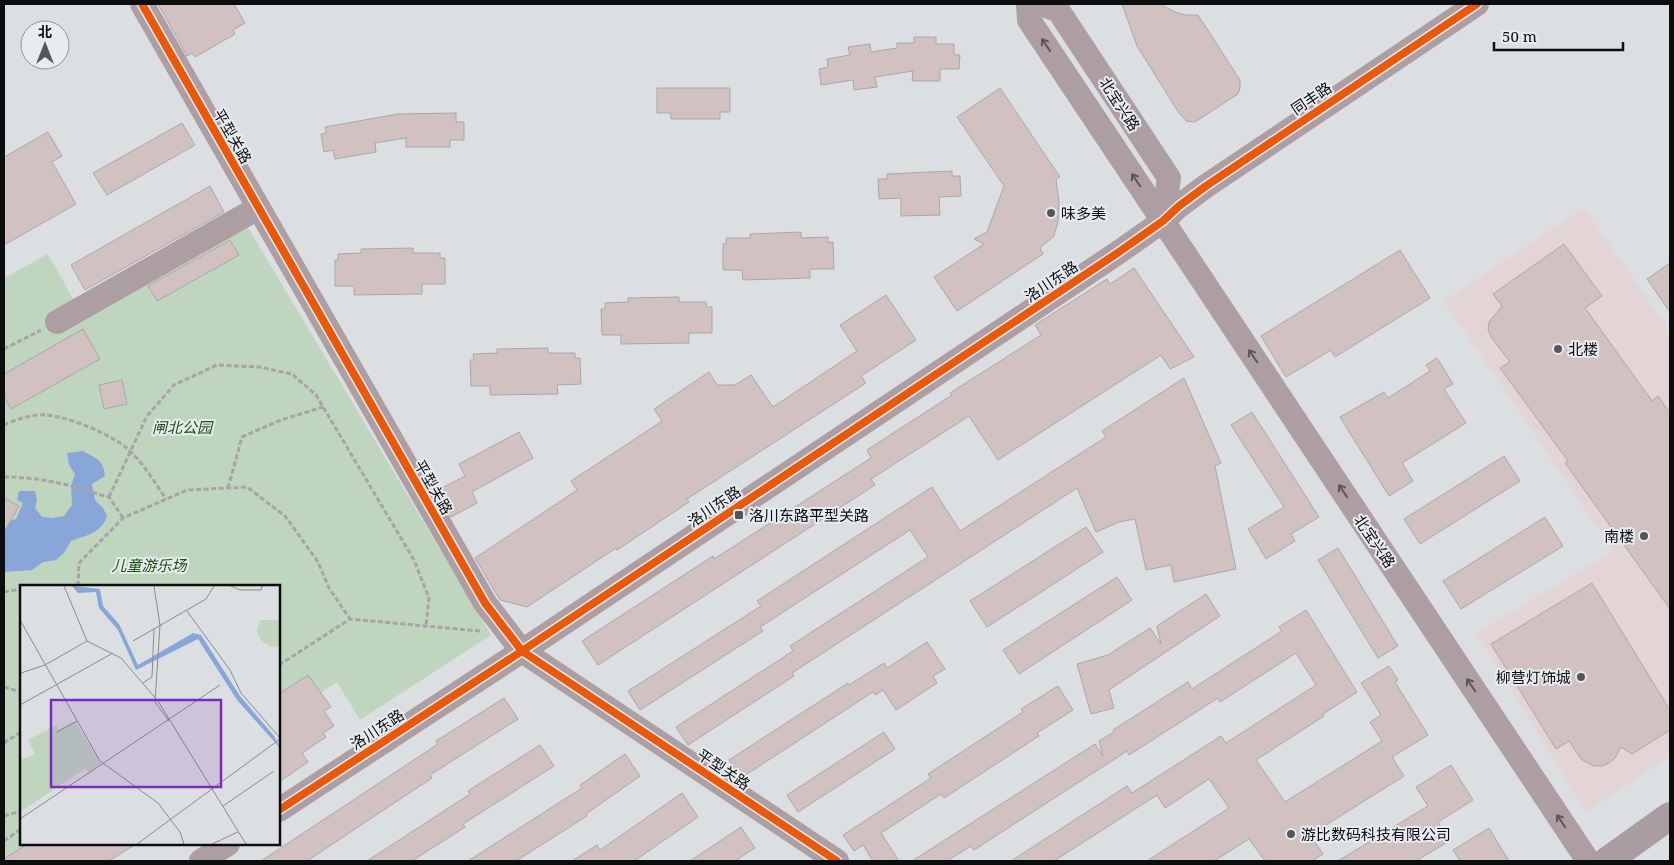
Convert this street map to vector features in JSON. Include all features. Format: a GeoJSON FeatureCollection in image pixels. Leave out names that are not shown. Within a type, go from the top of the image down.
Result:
{"type":"FeatureCollection","features":[{"type":"Feature","properties":{"kind":"main road"},"geometry":{"type":"LineString","coordinates":[[1607,861],[1670,816]]}},
{"type":"Feature","properties":{"kind":"street","name":"平型关路"},"geometry":{"type":"LineString","coordinates":[[142,4],[485,603],[515,642],[837,861]]}},
{"type":"Feature","properties":{"kind":"street","name":"北宝兴路"},"geometry":{"type":"LineString","coordinates":[[1028,4],[1029,20],[1588,861]]}},
{"type":"Feature","properties":{"kind":"street","name":"北宝兴路"},"geometry":{"type":"LineString","coordinates":[[1040,4],[1058,10],[1169,178],[1163,221]]}},
{"type":"Feature","properties":{"kind":"street","name":"同丰路"},"geometry":{"type":"LineString","coordinates":[[1163,221],[1179,206],[1206,186],[1477,4]]}},
{"type":"Feature","properties":{"kind":"street"},"geometry":{"type":"LineString","coordinates":[[57,322],[258,208]]}},
{"type":"Feature","properties":{"kind":"street","name":"洛川东路"},"geometry":{"type":"LineString","coordinates":[[280,809],[515,642],[1163,221]]}},
{"type":"Feature","properties":{"kind":"street"},"geometry":{"type":"LineString","coordinates":[[201,861],[226,845]]}},
{"type":"Feature","properties":{"kind":"path"},"geometry":{"type":"LineString","coordinates":[[4,349],[57,322]]}},
{"type":"Feature","properties":{"kind":"path"},"geometry":{"type":"LineString","coordinates":[[109,497],[131,454],[147,416],[174,385],[217,365],[258,367],[292,374],[316,395],[414,560],[429,598],[426,626]]}},
{"type":"Feature","properties":{"kind":"path"},"geometry":{"type":"LineString","coordinates":[[228,488],[242,437],[281,420],[323,407]]}},
{"type":"Feature","properties":{"kind":"path"},"geometry":{"type":"LineString","coordinates":[[4,425],[13,421],[44,415],[86,425],[120,444],[142,464],[166,499]]}},
{"type":"Feature","properties":{"kind":"path"},"geometry":{"type":"LineString","coordinates":[[4,477],[27,477],[71,486],[109,497],[123,518]]}},
{"type":"Feature","properties":{"kind":"path"},"geometry":{"type":"LineString","coordinates":[[78,585],[79,563],[123,518],[187,490],[247,487],[285,516],[318,562],[329,588],[350,619]]}},
{"type":"Feature","properties":{"kind":"path"},"geometry":{"type":"LineString","coordinates":[[4,592],[20,590]]}},
{"type":"Feature","properties":{"kind":"path"},"geometry":{"type":"LineString","coordinates":[[280,664],[350,619],[426,626],[515,642]]}},
{"type":"Feature","properties":{"kind":"path"},"geometry":{"type":"LineString","coordinates":[[4,687],[20,692]]}},
{"type":"Feature","properties":{"kind":"path"},"geometry":{"type":"LineString","coordinates":[[4,743],[20,733]]}},
{"type":"Feature","properties":{"kind":"path"},"geometry":{"type":"LineString","coordinates":[[4,816],[20,811]]}},
{"type":"Feature","properties":{"kind":"path"},"geometry":{"type":"LineString","coordinates":[[4,840],[20,830]]}},
{"type":"Feature","properties":{"kind":"shaded area"},"geometry":{"type":"Polygon","coordinates":[[[1584,207],[1670,333],[1670,756],[1586,812],[1476,633],[1614,551],[1444,301],[1584,207]]]}},
{"type":"Feature","properties":{"kind":"green space","name":"闸北公园"},"geometry":{"type":"Polygon","coordinates":[[[240,214],[491,635],[360,720],[337,682],[280,720],[280,585],[20,585],[20,845],[95,845],[71,861],[4,861],[4,278],[48,254],[76,304],[240,214]]]}},
{"type":"Feature","properties":{"kind":"water"},"geometry":{"type":"Polygon","coordinates":[[[83,451],[96,458],[104,470],[105,476],[92,484],[95,500],[103,508],[107,516],[101,527],[92,533],[71,541],[64,553],[56,560],[43,562],[32,570],[4,572],[4,522],[16,519],[23,503],[17,500],[19,491],[35,491],[37,501],[35,508],[42,517],[64,516],[72,505],[71,486],[75,474],[69,465],[67,453],[83,451]]]}},
{"type":"Feature","properties":{"kind":"building"},"geometry":{"type":"Polygon","coordinates":[[[158,4],[234,4],[245,23],[233,30],[235,34],[195,57],[192,53],[187,56],[158,4]]]}},
{"type":"Feature","properties":{"kind":"building"},"geometry":{"type":"Polygon","coordinates":[[[1122,4],[1162,4],[1178,13],[1198,15],[1240,80],[1238,94],[1195,122],[1186,121],[1137,46],[1122,4]]]}},
{"type":"Feature","properties":{"kind":"building"},"geometry":{"type":"Polygon","coordinates":[[[914,37],[936,37],[936,44],[954,44],[954,55],[960,55],[959,69],[940,69],[940,81],[912,81],[913,71],[875,77],[877,87],[854,90],[853,80],[821,85],[819,69],[828,67],[827,59],[850,55],[848,47],[870,44],[871,52],[897,48],[897,43],[914,43],[914,37]]]}},
{"type":"Feature","properties":{"kind":"building"},"geometry":{"type":"Polygon","coordinates":[[[657,88],[730,88],[730,112],[720,112],[720,119],[671,119],[671,113],[657,113],[657,88]]]}},
{"type":"Feature","properties":{"kind":"building"},"geometry":{"type":"Polygon","coordinates":[[[1000,88],[1060,177],[1056,179],[1059,202],[1058,222],[1054,236],[1040,248],[1043,254],[957,311],[934,277],[984,244],[974,239],[987,232],[1004,186],[957,117],[1000,88]]]}},
{"type":"Feature","properties":{"kind":"building"},"geometry":{"type":"Polygon","coordinates":[[[456,113],[456,122],[464,122],[464,140],[450,140],[450,147],[406,147],[406,138],[375,143],[376,152],[335,159],[333,150],[324,152],[321,134],[326,133],[325,127],[398,114],[456,113]]]}},
{"type":"Feature","properties":{"kind":"building"},"geometry":{"type":"Polygon","coordinates":[[[182,123],[195,145],[107,195],[93,173],[182,123]]]}},
{"type":"Feature","properties":{"kind":"building"},"geometry":{"type":"Polygon","coordinates":[[[48,132],[62,156],[52,162],[76,204],[4,245],[4,157],[48,132]]]}},
{"type":"Feature","properties":{"kind":"building"},"geometry":{"type":"Polygon","coordinates":[[[952,171],[952,176],[960,176],[961,196],[939,197],[940,215],[901,216],[901,198],[879,199],[878,179],[887,179],[887,174],[952,171]]]}},
{"type":"Feature","properties":{"kind":"building"},"geometry":{"type":"Polygon","coordinates":[[[210,186],[224,212],[85,290],[71,265],[210,186]]]}},
{"type":"Feature","properties":{"kind":"building"},"geometry":{"type":"Polygon","coordinates":[[[801,232],[801,238],[828,237],[828,243],[833,242],[834,269],[810,269],[810,278],[743,280],[742,270],[723,270],[723,244],[726,244],[726,238],[750,238],[750,234],[801,232]]]}},
{"type":"Feature","properties":{"kind":"building"},"geometry":{"type":"Polygon","coordinates":[[[230,240],[239,255],[157,301],[148,286],[230,240]]]}},
{"type":"Feature","properties":{"kind":"building"},"geometry":{"type":"Polygon","coordinates":[[[1564,244],[1602,296],[1585,308],[1652,401],[1658,396],[1670,413],[1670,609],[1565,463],[1568,461],[1500,368],[1510,362],[1491,337],[1488,329],[1489,322],[1502,306],[1493,294],[1564,244]]]}},
{"type":"Feature","properties":{"kind":"building"},"geometry":{"type":"Polygon","coordinates":[[[413,248],[413,253],[440,253],[440,258],[445,258],[445,284],[422,284],[422,294],[354,295],[354,286],[335,286],[335,260],[338,260],[338,254],[361,253],[361,249],[413,248]]]}},
{"type":"Feature","properties":{"kind":"building"},"geometry":{"type":"Polygon","coordinates":[[[1400,250],[1430,298],[1335,357],[1331,350],[1286,377],[1261,336],[1400,250]]]}},
{"type":"Feature","properties":{"kind":"building"},"geometry":{"type":"Polygon","coordinates":[[[1670,263],[1670,312],[1647,279],[1670,263]]]}},
{"type":"Feature","properties":{"kind":"building"},"geometry":{"type":"Polygon","coordinates":[[[1134,268],[1194,357],[1170,369],[1161,355],[998,460],[969,416],[871,479],[875,485],[598,665],[582,641],[713,556],[714,559],[871,458],[867,450],[952,395],[950,393],[1041,335],[1035,325],[1107,279],[1110,284],[1134,268]]]}},
{"type":"Feature","properties":{"kind":"building"},"geometry":{"type":"Polygon","coordinates":[[[886,295],[916,340],[861,376],[866,383],[687,499],[689,502],[617,550],[616,548],[527,607],[500,600],[475,558],[577,490],[571,481],[662,421],[654,409],[709,372],[717,385],[735,385],[751,375],[773,407],[857,351],[840,325],[886,295]]]}},
{"type":"Feature","properties":{"kind":"building"},"geometry":{"type":"Polygon","coordinates":[[[679,297],[679,302],[706,302],[707,307],[712,307],[712,333],[689,333],[689,343],[621,344],[621,335],[602,335],[601,309],[605,309],[605,303],[628,302],[628,298],[679,297]]]}},
{"type":"Feature","properties":{"kind":"building"},"geometry":{"type":"Polygon","coordinates":[[[83,329],[100,359],[11,409],[4,397],[4,374],[83,329]]]}},
{"type":"Feature","properties":{"kind":"building"},"geometry":{"type":"Polygon","coordinates":[[[548,348],[548,353],[575,353],[575,358],[580,358],[581,384],[557,385],[558,394],[490,395],[490,386],[471,386],[470,360],[474,360],[473,354],[497,353],[497,349],[548,348]]]}},
{"type":"Feature","properties":{"kind":"building"},"geometry":{"type":"Polygon","coordinates":[[[1437,358],[1453,384],[1444,389],[1466,423],[1402,463],[1413,481],[1389,496],[1340,417],[1384,392],[1388,398],[1430,371],[1426,365],[1437,358]]]}},
{"type":"Feature","properties":{"kind":"building"},"geometry":{"type":"Polygon","coordinates":[[[1184,378],[1221,463],[1215,466],[1236,569],[1174,582],[1171,565],[1146,570],[1135,519],[1119,522],[1096,532],[1077,488],[792,673],[794,676],[688,745],[676,727],[793,651],[790,646],[928,557],[910,530],[760,627],[763,631],[640,710],[628,691],[761,606],[757,601],[932,487],[960,531],[1106,437],[1102,431],[1184,378]]]}},
{"type":"Feature","properties":{"kind":"building"},"geometry":{"type":"Polygon","coordinates":[[[122,380],[127,404],[104,409],[99,385],[122,380]]]}},
{"type":"Feature","properties":{"kind":"building"},"geometry":{"type":"Polygon","coordinates":[[[1252,412],[1319,517],[1291,534],[1295,541],[1266,559],[1248,529],[1284,507],[1231,425],[1252,412]]]}},
{"type":"Feature","properties":{"kind":"building"},"geometry":{"type":"Polygon","coordinates":[[[519,432],[533,458],[472,492],[477,503],[451,517],[436,491],[465,476],[459,464],[519,432]]]}},
{"type":"Feature","properties":{"kind":"building"},"geometry":{"type":"Polygon","coordinates":[[[1504,456],[1520,481],[1420,544],[1404,519],[1504,456]]]}},
{"type":"Feature","properties":{"kind":"building"},"geometry":{"type":"Polygon","coordinates":[[[4,498],[19,506],[4,532],[4,498]]]}},
{"type":"Feature","properties":{"kind":"building"},"geometry":{"type":"Polygon","coordinates":[[[1545,517],[1563,546],[1461,609],[1443,581],[1545,517]]]}},
{"type":"Feature","properties":{"kind":"building"},"geometry":{"type":"Polygon","coordinates":[[[1086,527],[1103,552],[987,627],[970,601],[1086,527]]]}},
{"type":"Feature","properties":{"kind":"building"},"geometry":{"type":"Polygon","coordinates":[[[1338,548],[1398,646],[1378,658],[1318,560],[1338,548]]]}},
{"type":"Feature","properties":{"kind":"building"},"geometry":{"type":"Polygon","coordinates":[[[1117,577],[1132,600],[1019,674],[1003,650],[1117,577]]]}},
{"type":"Feature","properties":{"kind":"building","name":"柳营灯饰城"},"geometry":{"type":"Polygon","coordinates":[[[1592,583],[1670,710],[1670,730],[1632,754],[1621,747],[1615,758],[1602,766],[1594,766],[1581,759],[1569,741],[1556,749],[1491,644],[1592,583]]]}},
{"type":"Feature","properties":{"kind":"building"},"geometry":{"type":"Polygon","coordinates":[[[1206,594],[1220,616],[1109,690],[1114,708],[1091,714],[1077,664],[1108,655],[1150,628],[1161,644],[1157,626],[1206,594]]]}},
{"type":"Feature","properties":{"kind":"building"},"geometry":{"type":"Polygon","coordinates":[[[1306,610],[1357,692],[1256,760],[1285,802],[1382,741],[1370,722],[1381,715],[1361,683],[1389,666],[1398,680],[1395,682],[1428,735],[1392,757],[1404,776],[1310,835],[1323,854],[1312,861],[1265,861],[1249,839],[1214,861],[1147,861],[1229,808],[1209,779],[1165,808],[1157,795],[1054,861],[1011,861],[1127,786],[1132,793],[1221,736],[1226,743],[1316,685],[1296,653],[1220,702],[1218,698],[1129,755],[1127,751],[974,850],[971,846],[947,861],[912,861],[1095,744],[1103,756],[1099,741],[1114,732],[1113,730],[1188,682],[1192,689],[1282,631],[1279,627],[1306,610]]]}},
{"type":"Feature","properties":{"kind":"building"},"geometry":{"type":"Polygon","coordinates":[[[927,642],[945,669],[933,676],[937,683],[896,710],[883,690],[875,695],[873,692],[741,778],[729,760],[848,683],[849,685],[884,663],[887,668],[927,642]]]}},
{"type":"Feature","properties":{"kind":"building"},"geometry":{"type":"Polygon","coordinates":[[[308,675],[331,707],[324,711],[334,726],[323,733],[326,737],[302,753],[308,762],[280,781],[280,693],[308,675]]]}},
{"type":"Feature","properties":{"kind":"building"},"geometry":{"type":"Polygon","coordinates":[[[1058,686],[1073,710],[1037,733],[1039,736],[944,798],[941,794],[881,833],[899,861],[873,861],[863,845],[854,851],[843,835],[931,778],[928,774],[1023,712],[1021,709],[1058,686]]]}},
{"type":"Feature","properties":{"kind":"building"},"geometry":{"type":"Polygon","coordinates":[[[504,698],[518,719],[430,775],[432,778],[307,861],[261,861],[438,744],[436,741],[504,698]]]}},
{"type":"Feature","properties":{"kind":"building"},"geometry":{"type":"Polygon","coordinates":[[[884,732],[895,749],[798,812],[787,795],[884,732]]]}},
{"type":"Feature","properties":{"kind":"building"},"geometry":{"type":"Polygon","coordinates":[[[540,745],[554,766],[463,824],[465,827],[412,861],[367,861],[470,794],[468,791],[540,745]]]}},
{"type":"Feature","properties":{"kind":"building"},"geometry":{"type":"Polygon","coordinates":[[[625,754],[640,776],[586,814],[587,816],[516,861],[468,861],[582,788],[580,785],[625,754]]]}},
{"type":"Feature","properties":{"kind":"building"},"geometry":{"type":"Polygon","coordinates":[[[1451,765],[1473,800],[1438,822],[1449,841],[1416,861],[1338,861],[1428,806],[1416,787],[1451,765]]]}},
{"type":"Feature","properties":{"kind":"building"},"geometry":{"type":"Polygon","coordinates":[[[682,793],[698,817],[634,861],[572,861],[597,845],[600,850],[682,793]]]}},
{"type":"Feature","properties":{"kind":"building"},"geometry":{"type":"Polygon","coordinates":[[[741,827],[755,848],[735,861],[690,861],[741,827]]]}},
{"type":"Feature","properties":{"kind":"building"},"geometry":{"type":"Polygon","coordinates":[[[1489,828],[1509,861],[1460,861],[1453,850],[1489,828]]]}},
{"type":"Feature","properties":{"kind":"building"},"geometry":{"type":"Polygon","coordinates":[[[25,845],[134,845],[109,861],[4,861],[4,859],[25,845]]]}},
{"type":"Feature","properties":{"kind":"cycle path"},"geometry":{"type":"LineString","coordinates":[[142,4],[485,603],[522,651],[837,861]]}},
{"type":"Feature","properties":{"kind":"cycle path"},"geometry":{"type":"LineString","coordinates":[[280,809],[522,651],[1116,254],[1163,221],[1179,206],[1206,186],[1477,4]]}},
{"type":"Feature","properties":{"kind":"place","name":"味多美"},"geometry":{"type":"Point","coordinates":[1051,213]}},
{"type":"Feature","properties":{"kind":"place","name":"北楼"},"geometry":{"type":"Point","coordinates":[1558,349]}},
{"type":"Feature","properties":{"kind":"place","name":"洛川东路平型关路"},"geometry":{"type":"Point","coordinates":[739,515]}},
{"type":"Feature","properties":{"kind":"place","name":"南楼"},"geometry":{"type":"Point","coordinates":[1644,536]}},
{"type":"Feature","properties":{"kind":"place","name":"柳营灯饰城"},"geometry":{"type":"Point","coordinates":[1581,677]}},
{"type":"Feature","properties":{"kind":"place","name":"游比数码科技有限公司"},"geometry":{"type":"Point","coordinates":[1291,834]}},
{"type":"Feature","properties":{"kind":"park label","name":"儿童游乐场"},"geometry":{"type":"Point","coordinates":[149,565]}}]}
